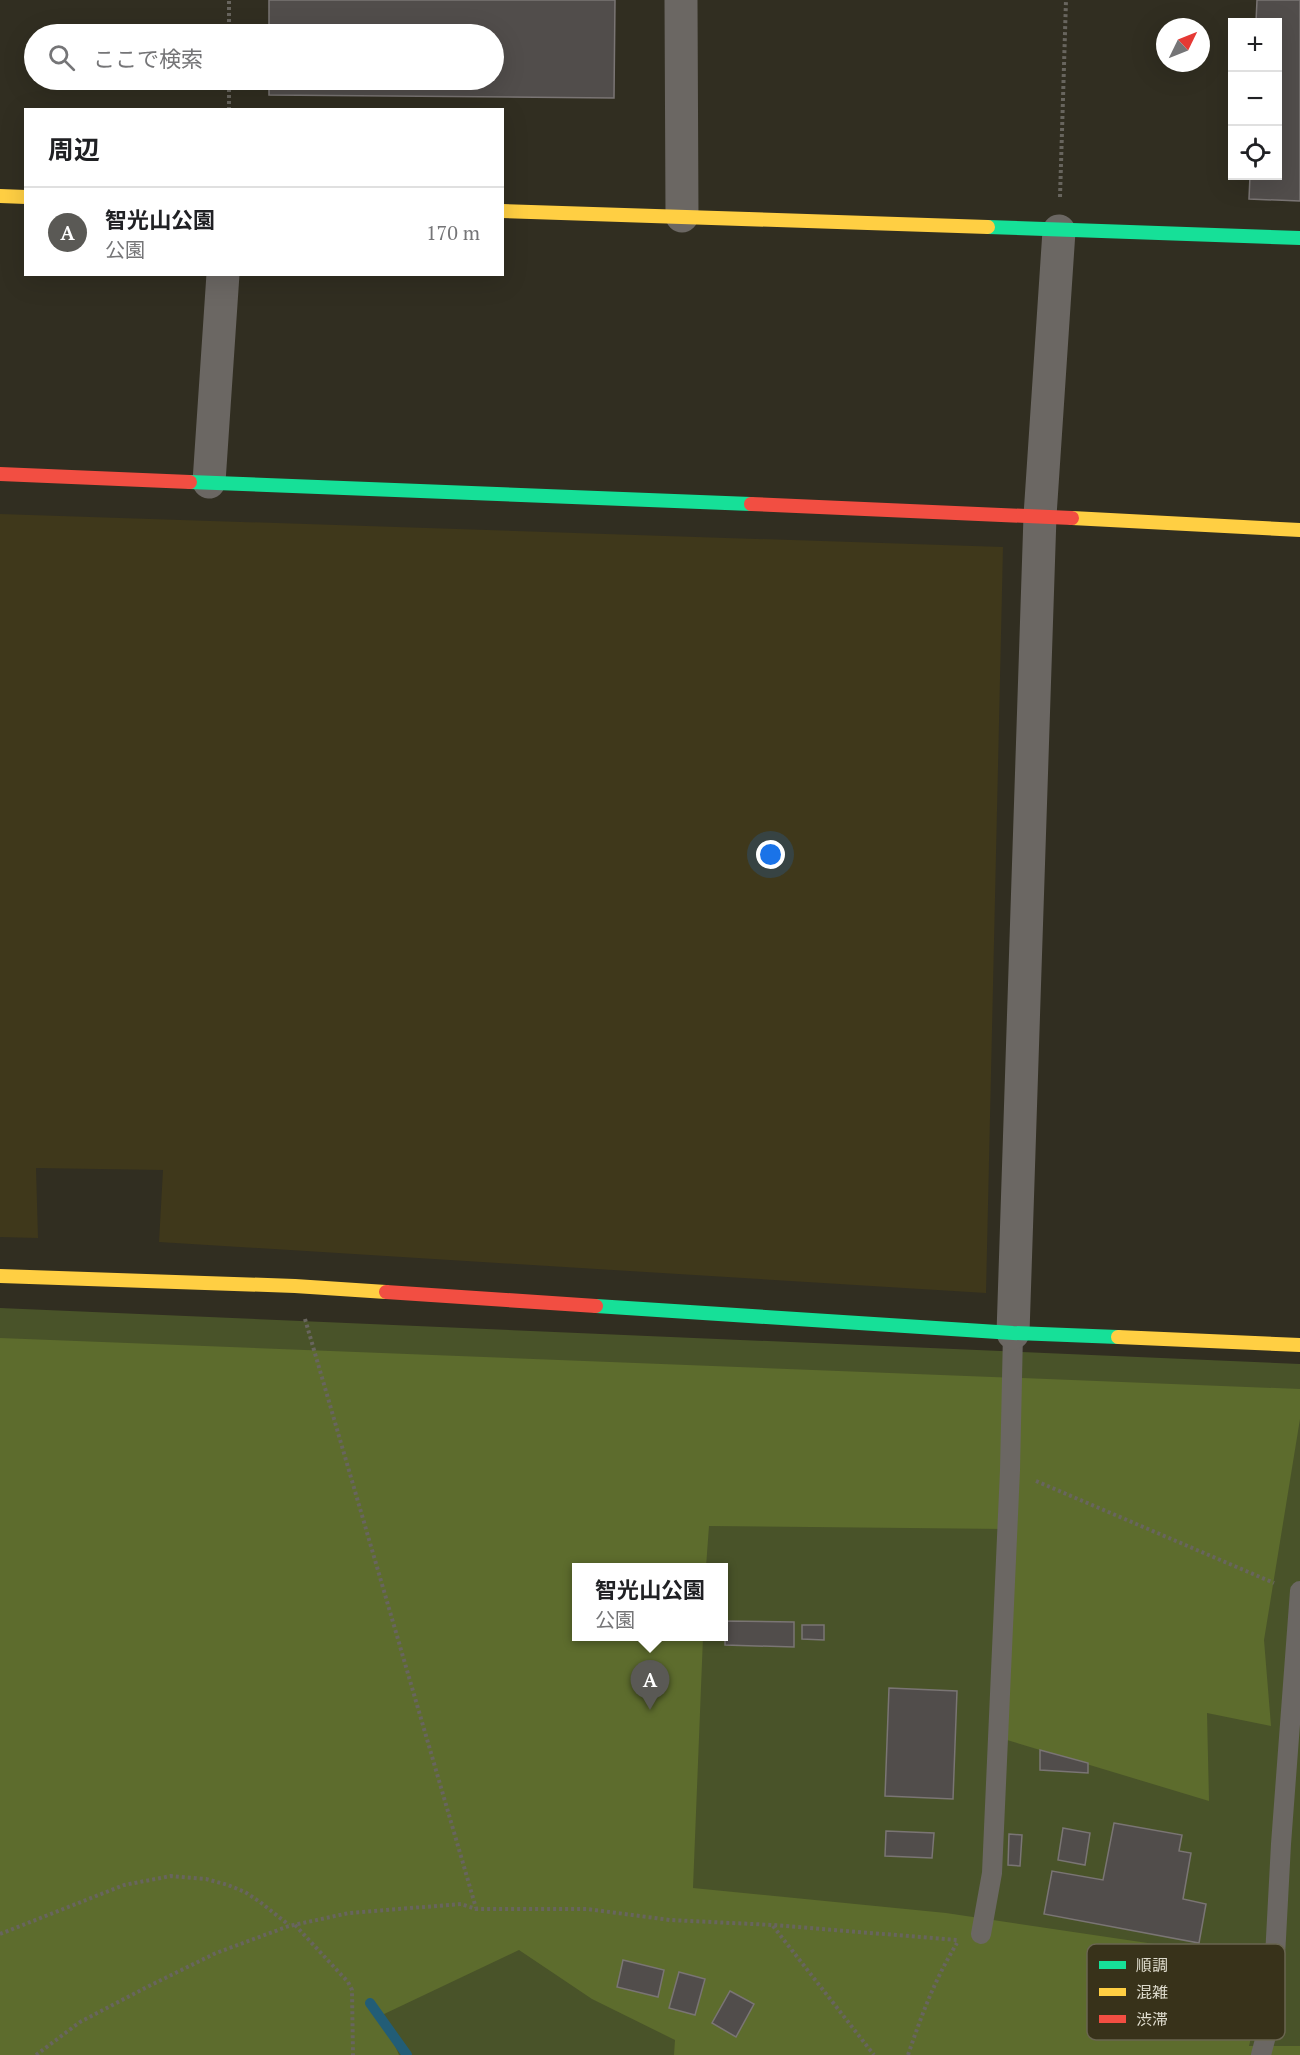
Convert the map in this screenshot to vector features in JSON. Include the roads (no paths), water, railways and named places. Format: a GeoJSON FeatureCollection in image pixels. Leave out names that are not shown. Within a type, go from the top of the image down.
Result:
{"type":"FeatureCollection","features":[{"type":"Feature","properties":{"kind":"street"},"geometry":{"type":"LineString","coordinates":[[681,0],[682,216]]}},
{"type":"Feature","properties":{"kind":"street"},"geometry":{"type":"LineString","coordinates":[[0,196],[24,197]]}},
{"type":"Feature","properties":{"kind":"street"},"geometry":{"type":"LineString","coordinates":[[504,211],[1300,238]]}},
{"type":"Feature","properties":{"kind":"street"},"geometry":{"type":"LineString","coordinates":[[1013,1333],[1040,516],[1059,231]]}},
{"type":"Feature","properties":{"kind":"street"},"geometry":{"type":"LineString","coordinates":[[208,482],[223,276]]}},
{"type":"Feature","properties":{"kind":"street"},"geometry":{"type":"LineString","coordinates":[[0,474],[1040,516],[1300,530]]}},
{"type":"Feature","properties":{"kind":"street"},"geometry":{"type":"LineString","coordinates":[[0,1276],[295,1286],[1013,1333],[1300,1345]]}},
{"type":"Feature","properties":{"kind":"lane"},"geometry":{"type":"LineString","coordinates":[[981,1934],[993,1873],[1010,1470],[1013,1333]]}},
{"type":"Feature","properties":{"kind":"lane"},"geometry":{"type":"LineString","coordinates":[[1276,1944],[1300,1593]]}},
{"type":"Feature","properties":{"kind":"lane"},"geometry":{"type":"LineString","coordinates":[[1261,2055],[1265,2040]]}},
{"type":"Feature","properties":{"kind":"waterway"},"geometry":{"type":"LineString","coordinates":[[370,2003],[407,2055]]}},
{"type":"Feature","properties":{"kind":"place","name":"智光山公園"},"geometry":{"type":"Point","coordinates":[650,1710]}}]}
